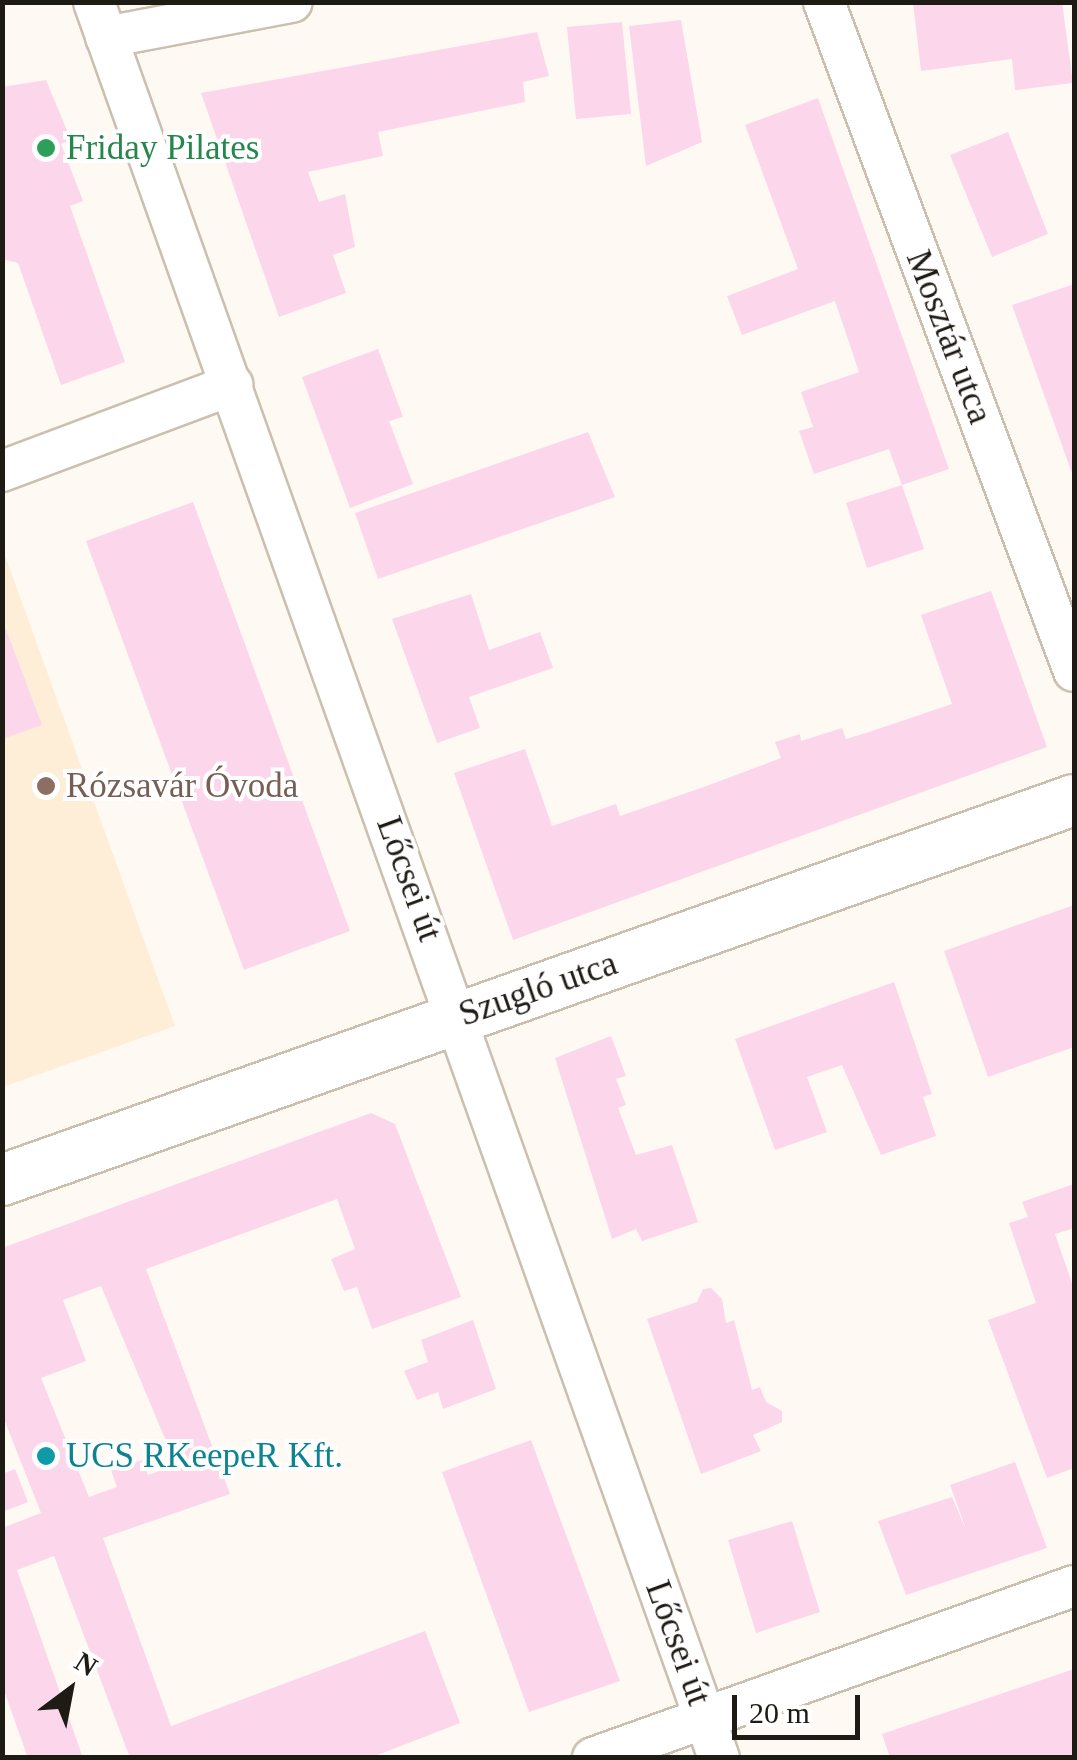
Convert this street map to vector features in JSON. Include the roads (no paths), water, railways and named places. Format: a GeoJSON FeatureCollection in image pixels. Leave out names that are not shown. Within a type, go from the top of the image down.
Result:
{"type":"FeatureCollection","features":[{"type":"Feature","properties":{"kind":"street"},"geometry":{"type":"LineString","coordinates":[[100,20],[292,2]]}},
{"type":"Feature","properties":{"kind":"street","name":"Mosztár utca"},"geometry":{"type":"LineString","coordinates":[[824,2],[1074,671]]}},
{"type":"Feature","properties":{"kind":"street","name":"Lőcsei út"},"geometry":{"type":"LineString","coordinates":[[100,20],[459,1017],[719,1758]]}},
{"type":"Feature","properties":{"kind":"street"},"geometry":{"type":"LineString","coordinates":[[2,470],[232,385]]}},
{"type":"Feature","properties":{"kind":"street","name":"Szugló utca"},"geometry":{"type":"LineString","coordinates":[[2,1180],[1074,800]]}},
{"type":"Feature","properties":{"kind":"street"},"geometry":{"type":"LineString","coordinates":[[593,1758],[1074,1586]]}},
{"type":"Feature","properties":{"kind":"place","name":"Friday Pilates"},"geometry":{"type":"Point","coordinates":[46,148]}},
{"type":"Feature","properties":{"kind":"place","name":"Rózsavár Óvoda"},"geometry":{"type":"Point","coordinates":[46,786]}},
{"type":"Feature","properties":{"kind":"place","name":"UCS RKeepeR Kft."},"geometry":{"type":"Point","coordinates":[46,1456]}}]}
